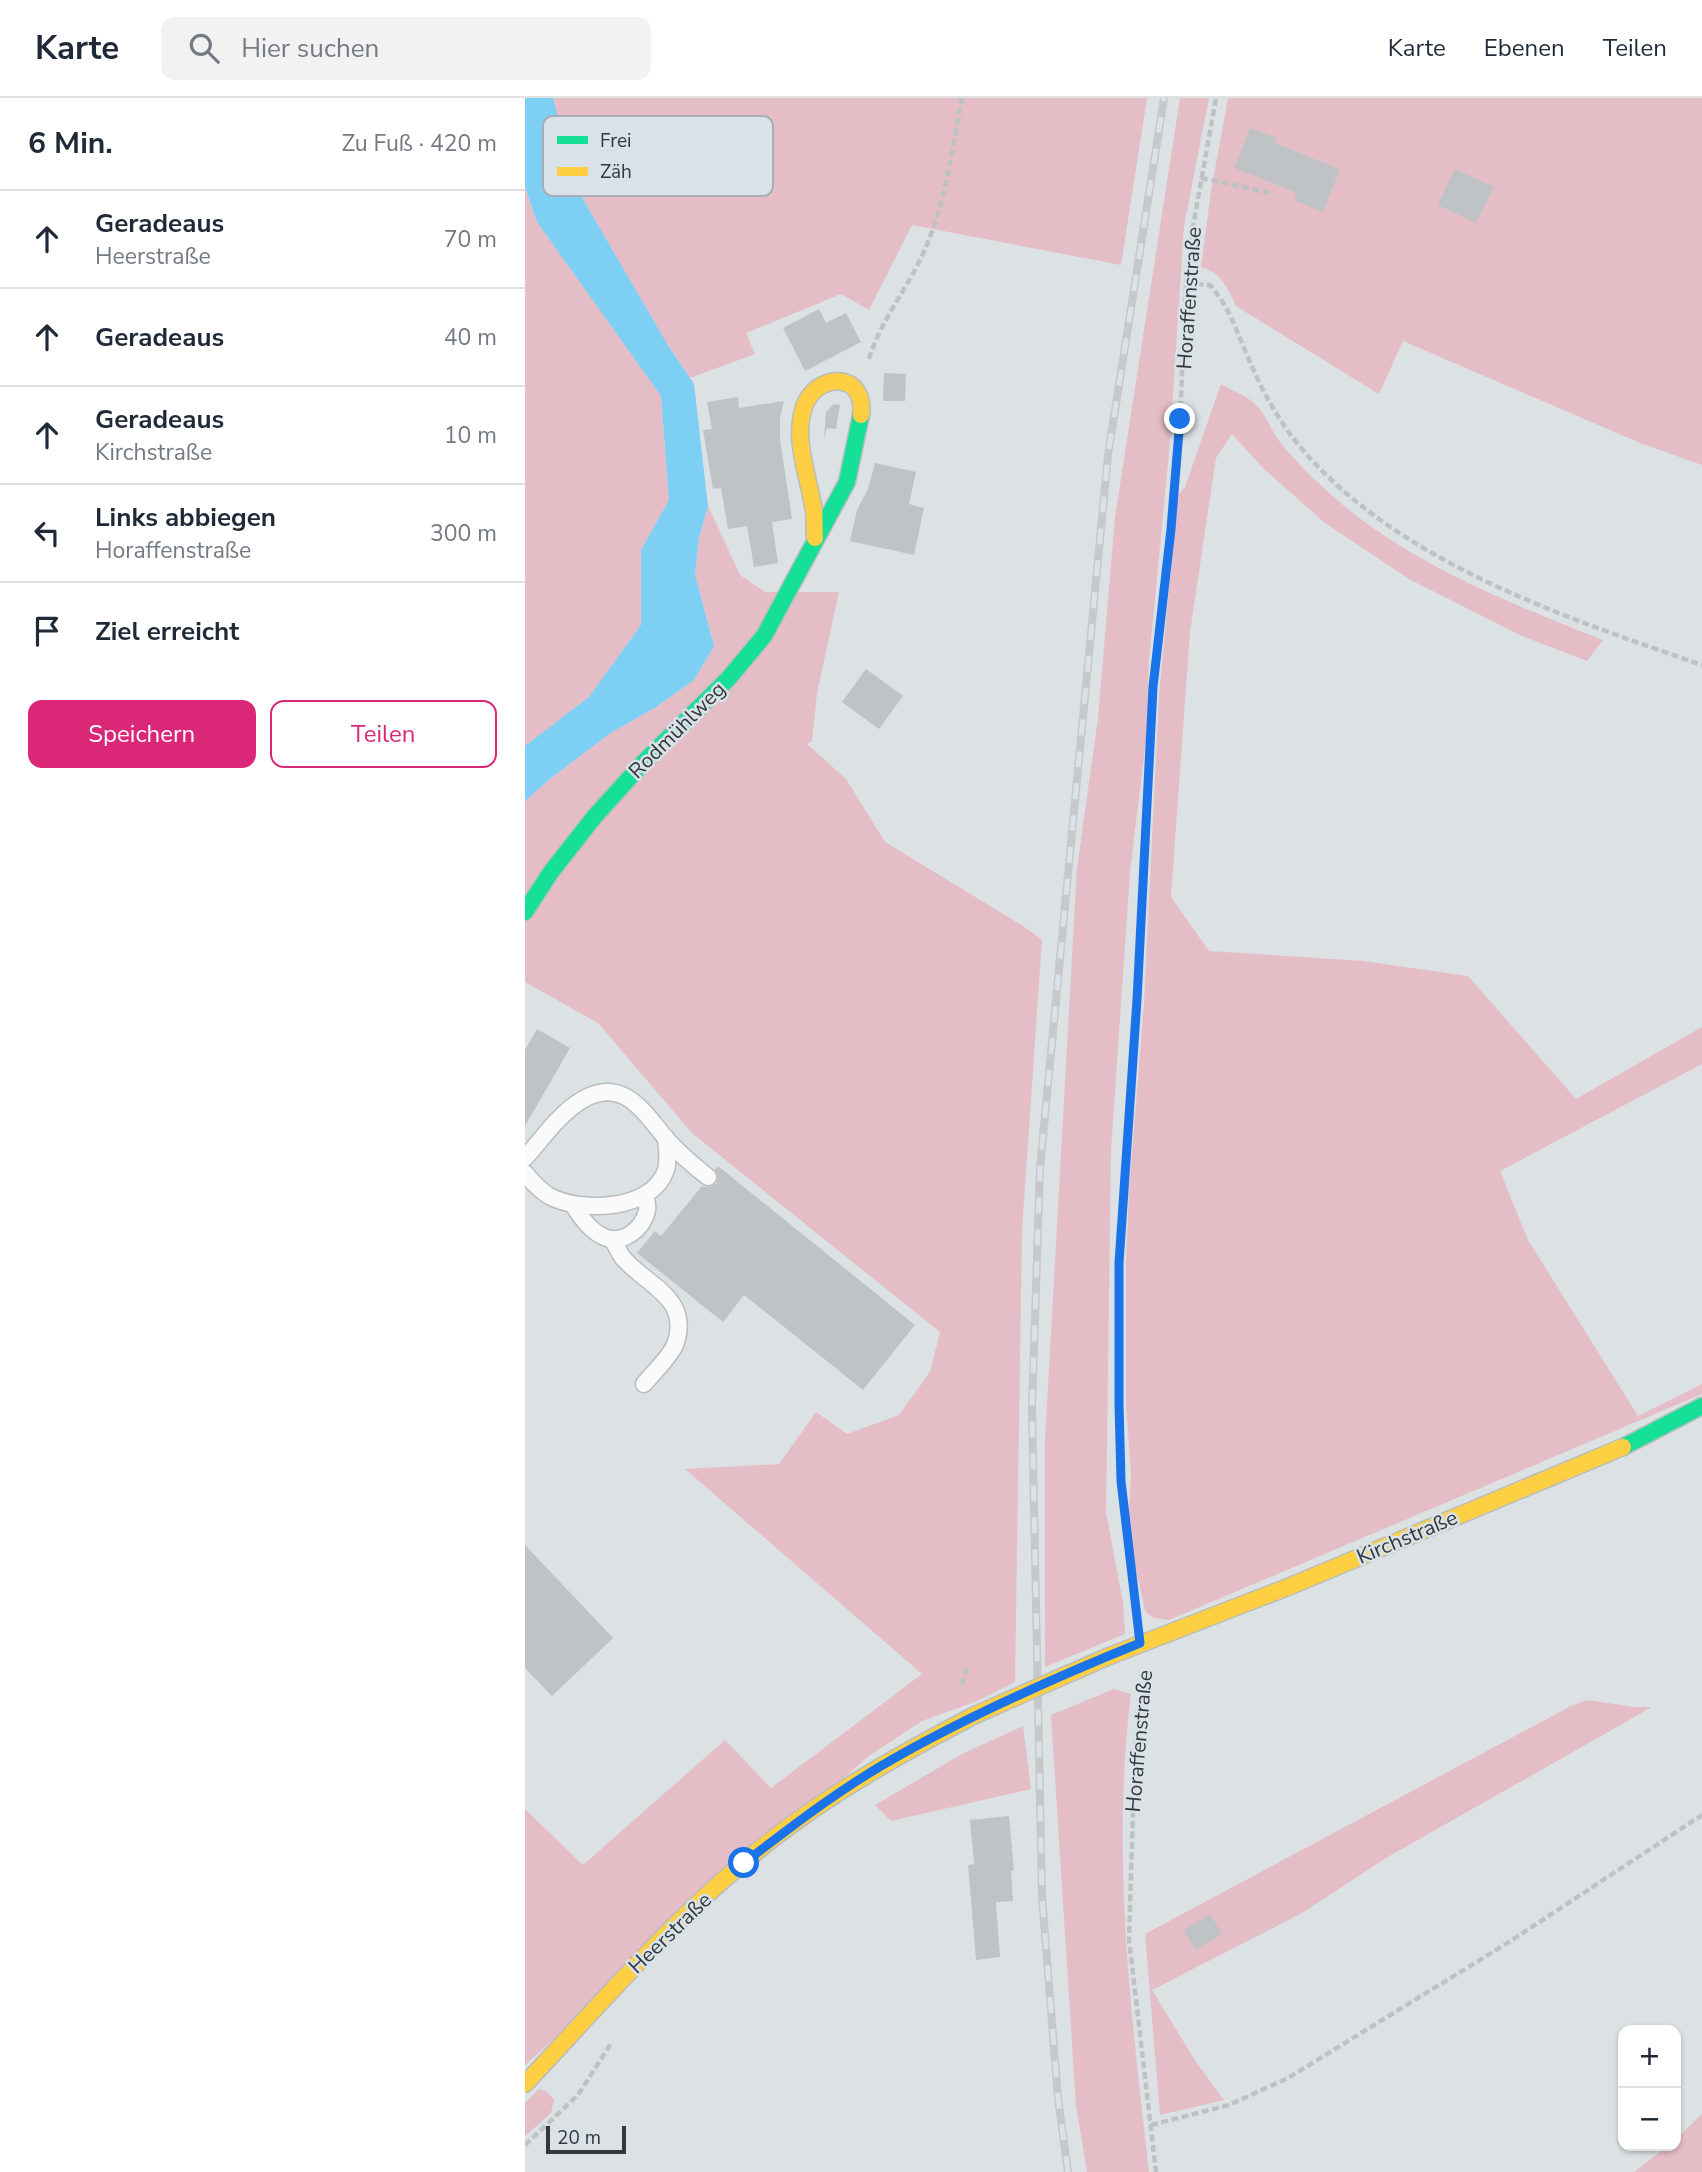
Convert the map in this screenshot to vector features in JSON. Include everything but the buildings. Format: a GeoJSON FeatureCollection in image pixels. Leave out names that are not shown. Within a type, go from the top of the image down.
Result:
{"type":"FeatureCollection","features":[{"type":"Feature","properties":{"kind":"street","name":"Rodmühlweg"},"geometry":{"type":"LineString","coordinates":[[525,912],[543,882],[596,813],[719,689],[754,649],[781,610],[815,538],[850,474],[862,397],[856,388],[846,381],[832,381],[819,386],[809,398],[802,415],[800,431],[814,509],[815,538]]}},
{"type":"Feature","properties":{"kind":"street","name":"Kirchstraße"},"geometry":{"type":"LineString","coordinates":[[1107,1657],[1288,1587],[1604,1455],[1702,1406]]}},
{"type":"Feature","properties":{"kind":"street","name":"Heerstraße"},"geometry":{"type":"LineString","coordinates":[[525,2084],[662,1938],[744,1863],[814,1808],[891,1759],[975,1715],[1107,1657]]}},
{"type":"Feature","properties":{"kind":"lane"},"geometry":{"type":"LineString","coordinates":[[525,1158],[570,1109],[594,1094],[608,1092],[633,1100],[684,1158],[708,1177]]}},
{"type":"Feature","properties":{"kind":"lane"},"geometry":{"type":"LineString","coordinates":[[525,1174],[549,1196],[573,1205],[600,1207],[627,1202],[646,1195],[659,1184],[666,1171],[666,1138]]}},
{"type":"Feature","properties":{"kind":"lane"},"geometry":{"type":"LineString","coordinates":[[573,1205],[583,1221],[601,1236],[612,1239],[633,1233],[640,1226],[647,1211],[646,1195]]}},
{"type":"Feature","properties":{"kind":"lane"},"geometry":{"type":"LineString","coordinates":[[612,1239],[622,1258],[661,1290],[677,1313],[679,1325],[674,1347],[645,1384]]}},
{"type":"Feature","properties":{"kind":"path"},"geometry":{"type":"LineString","coordinates":[[862,397],[870,356],[881,329],[925,250],[941,205],[963,98]]}},
{"type":"Feature","properties":{"kind":"path","name":"Horaffenstraße"},"geometry":{"type":"LineString","coordinates":[[1140,1643],[1121,1481],[1119,1263],[1137,1000],[1153,687],[1170,541],[1180,419],[1186,283],[1216,98]]}},
{"type":"Feature","properties":{"kind":"path"},"geometry":{"type":"LineString","coordinates":[[1202,178],[1271,193]]}},
{"type":"Feature","properties":{"kind":"path"},"geometry":{"type":"LineString","coordinates":[[1186,283],[1210,285],[1224,301],[1267,400],[1291,435],[1322,472],[1396,532],[1515,594],[1592,627],[1702,665]]}},
{"type":"Feature","properties":{"kind":"path","name":"Horaffenstraße"},"geometry":{"type":"LineString","coordinates":[[1137,1672],[1149,1669],[1135,1746],[1129,1939],[1156,2172]]}},
{"type":"Feature","properties":{"kind":"path"},"geometry":{"type":"LineString","coordinates":[[1151,2126],[1229,2105],[1288,2078],[1509,1942],[1702,1815]]}},
{"type":"Feature","properties":{"kind":"path"},"geometry":{"type":"LineString","coordinates":[[525,2145],[578,2095],[617,2034]]}},
{"type":"Feature","properties":{"kind":"shaded area"},"geometry":{"type":"Polygon","coordinates":[[[553,98],[1147,98],[1121,265],[912,225],[869,310],[841,294],[746,333],[755,354],[690,378],[669,347],[582,196],[773,196],[773,116],[558,116],[553,98]]]}},
{"type":"Feature","properties":{"kind":"shaded area"},"geometry":{"type":"Polygon","coordinates":[[[1180,98],[1209,98],[1184,226],[1170,441],[1149,661],[1146,740],[1130,872],[1111,1150],[1106,1512],[1123,1603],[1125,1634],[1045,1667],[1045,1439],[1077,868],[1098,718],[1115,517],[1180,98]]]}},
{"type":"Feature","properties":{"kind":"shaded area"},"geometry":{"type":"Polygon","coordinates":[[[1228,98],[1702,98],[1702,465],[1640,443],[1403,341],[1379,394],[1236,306],[1219,277],[1201,267],[1211,191],[1228,98]]]}},
{"type":"Feature","properties":{"kind":"shaded area"},"geometry":{"type":"Polygon","coordinates":[[[525,187],[537,222],[661,396],[669,500],[641,550],[641,625],[589,697],[525,746],[525,187]]]}},
{"type":"Feature","properties":{"kind":"shaded area"},"geometry":{"type":"Polygon","coordinates":[[[1221,384],[1254,403],[1264,414],[1280,442],[1304,469],[1339,502],[1377,531],[1471,584],[1603,640],[1587,661],[1522,636],[1409,579],[1325,523],[1264,469],[1232,434],[1216,458],[1190,632],[1171,897],[1209,951],[1363,961],[1468,976],[1576,1099],[1702,1027],[1702,1064],[1500,1171],[1528,1240],[1638,1416],[1702,1384],[1702,1394],[1169,1620],[1153,1618],[1145,1611],[1128,1531],[1131,1473],[1126,1405],[1126,1261],[1144,1003],[1159,696],[1178,495],[1185,487],[1221,384]]]}},
{"type":"Feature","properties":{"kind":"shaded area"},"geometry":{"type":"Polygon","coordinates":[[[708,506],[740,575],[765,592],[839,592],[817,693],[812,741],[807,744],[846,779],[885,842],[1042,940],[1022,1230],[1015,1682],[977,1701],[922,1721],[866,1758],[525,2065],[525,1809],[583,1865],[725,1740],[771,1788],[922,1674],[685,1469],[779,1464],[816,1412],[847,1434],[899,1415],[930,1372],[940,1332],[692,1133],[598,1023],[525,982],[525,801],[609,734],[656,707],[694,680],[714,646],[695,575],[699,538],[708,506]]]}},
{"type":"Feature","properties":{"kind":"shaded area"},"geometry":{"type":"Polygon","coordinates":[[[1114,1689],[1131,1694],[1125,1753],[1123,1873],[1130,1993],[1149,2172],[1087,2172],[1076,2106],[1051,1715],[1114,1689]]]}},
{"type":"Feature","properties":{"kind":"shaded area"},"geometry":{"type":"Polygon","coordinates":[[[1587,1700],[1652,1707],[1386,1858],[1302,1913],[1152,1990],[1196,2062],[1224,2100],[1160,2115],[1145,1934],[1571,1706],[1587,1700]]]}},
{"type":"Feature","properties":{"kind":"shaded area"},"geometry":{"type":"Polygon","coordinates":[[[1023,1726],[1031,1789],[891,1821],[875,1805],[962,1754],[1023,1726]]]}},
{"type":"Feature","properties":{"kind":"shaded area"},"geometry":{"type":"Polygon","coordinates":[[[539,2089],[546,2091],[554,2099],[551,2113],[525,2136],[525,2103],[539,2089]]]}},
{"type":"Feature","properties":{"kind":"shaded area"},"geometry":{"type":"Polygon","coordinates":[[[1702,2114],[1702,2172],[1634,2172],[1661,2151],[1681,2151],[1681,2134],[1702,2114]]]}},
{"type":"Feature","properties":{"kind":"water"},"geometry":{"type":"Polygon","coordinates":[[[525,98],[553,98],[558,116],[543,116],[543,196],[582,196],[669,347],[694,384],[708,506],[699,538],[695,575],[714,646],[694,680],[656,707],[609,734],[525,801],[525,746],[589,697],[641,625],[641,550],[669,500],[661,396],[537,222],[525,187],[525,98]]]}},
{"type":"Feature","properties":{"kind":"railway"},"geometry":{"type":"LineString","coordinates":[[1068,2172],[1058,2098],[1042,1897],[1032,1408],[1040,1168],[1108,455],[1164,98]]}},
{"type":"Feature","properties":{"kind":"traffic: fast"},"geometry":{"type":"LineString","coordinates":[[525,912],[551,872],[595,816],[643,763],[728,679],[764,636],[847,482],[861,415]]}},
{"type":"Feature","properties":{"kind":"traffic: fast"},"geometry":{"type":"LineString","coordinates":[[1623,1447],[1702,1406]]}},
{"type":"Feature","properties":{"kind":"traffic: slow"},"geometry":{"type":"LineString","coordinates":[[815,538],[814,511],[800,428],[806,402],[822,385],[841,382],[857,391],[861,401],[861,415]]}},
{"type":"Feature","properties":{"kind":"traffic: slow"},"geometry":{"type":"LineString","coordinates":[[1107,1657],[1288,1587],[1623,1447]]}},
{"type":"Feature","properties":{"kind":"traffic: slow"},"geometry":{"type":"LineString","coordinates":[[975,1715],[1107,1657]]}},
{"type":"Feature","properties":{"kind":"traffic: slow"},"geometry":{"type":"LineString","coordinates":[[525,2084],[674,1926],[738,1867],[795,1822],[845,1789],[975,1715]]}},
{"type":"Feature","properties":{"kind":"route"},"geometry":{"type":"LineString","coordinates":[[744,1863],[814,1808],[891,1759],[975,1715],[1140,1643],[1121,1481],[1119,1263],[1142,925],[1153,687],[1180,419]]}}]}
